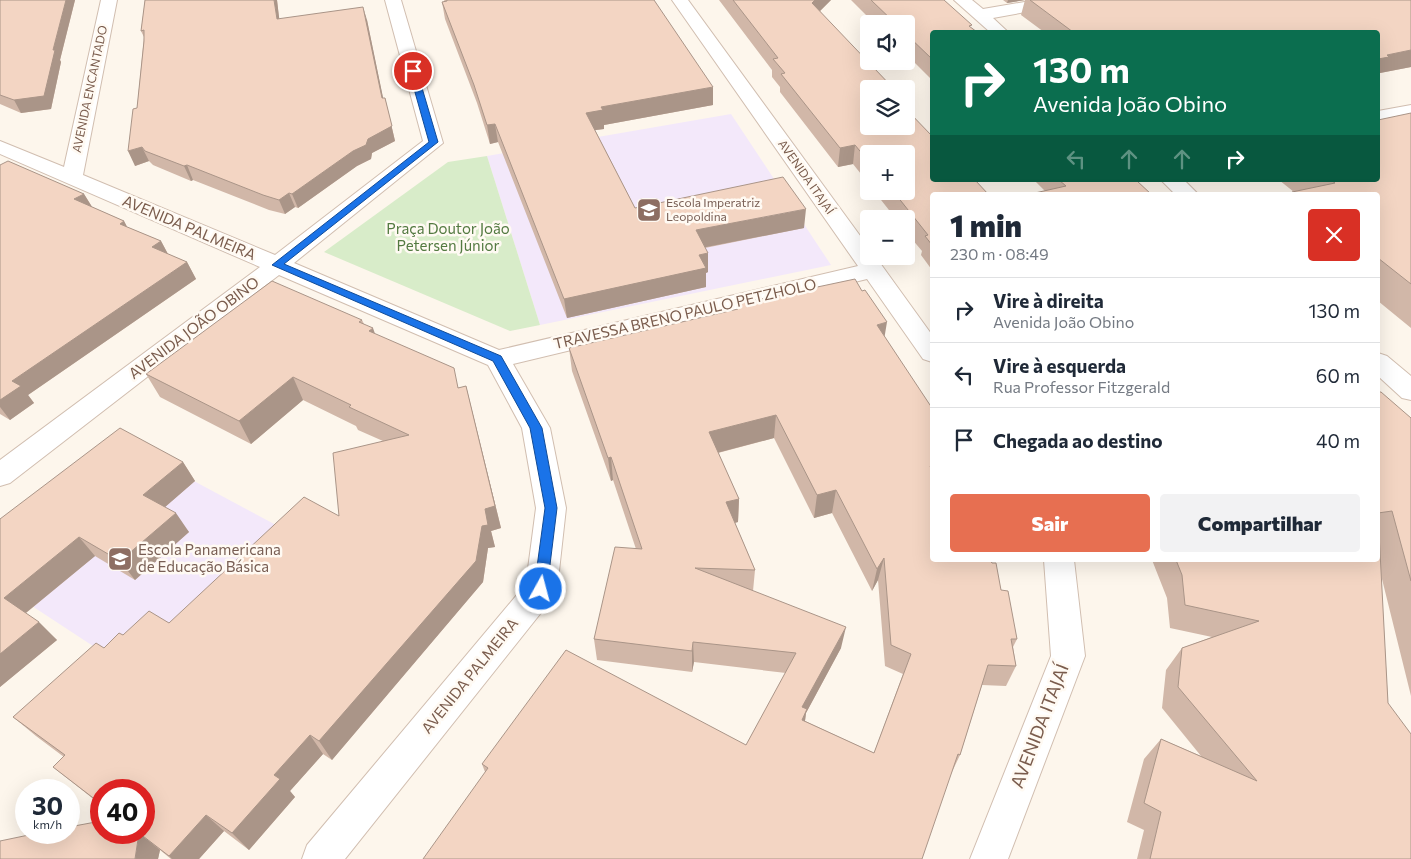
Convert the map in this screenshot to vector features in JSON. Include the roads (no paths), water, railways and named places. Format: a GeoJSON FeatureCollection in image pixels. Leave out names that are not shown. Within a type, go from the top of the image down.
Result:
{"type":"FeatureCollection","features":[{"type":"Feature","properties":{"kind":"street","name":"AVENIDA ENCANTADO"},"geometry":{"type":"LineString","coordinates":[[72,179],[109,0]]}},
{"type":"Feature","properties":{"kind":"street","name":"AVENIDA JOÃO OBINO"},"geometry":{"type":"LineString","coordinates":[[0,475],[277,265],[434,142],[393,0]]}},
{"type":"Feature","properties":{"kind":"street","name":"AVENIDA ITAJAÍ"},"geometry":{"type":"LineString","coordinates":[[680,0],[930,350]]}},
{"type":"Feature","properties":{"kind":"street"},"geometry":{"type":"LineString","coordinates":[[962,0],[998,30]]}},
{"type":"Feature","properties":{"kind":"street"},"geometry":{"type":"LineString","coordinates":[[979,15],[1064,0]]}},
{"type":"Feature","properties":{"kind":"street"},"geometry":{"type":"LineString","coordinates":[[1380,117],[1411,111]]}},
{"type":"Feature","properties":{"kind":"street","name":"AVENIDA PALMEIRA"},"geometry":{"type":"LineString","coordinates":[[5,155],[72,179],[497,358],[536,428],[551,508],[541,589],[321,859]]}},
{"type":"Feature","properties":{"kind":"street"},"geometry":{"type":"LineString","coordinates":[[1174,182],[1185,192]]}},
{"type":"Feature","properties":{"kind":"street","name":"TRAVESSA BRENO PAULO PETZHOLO"},"geometry":{"type":"LineString","coordinates":[[497,358],[872,270]]}},
{"type":"Feature","properties":{"kind":"street"},"geometry":{"type":"LineString","coordinates":[[1380,366],[1411,391]]}},
{"type":"Feature","properties":{"kind":"street","name":"AVENIDA ITAJAÍ"},"geometry":{"type":"LineString","coordinates":[[989,859],[1068,656],[1059,562]]}},
{"type":"Feature","properties":{"kind":"place","name":"Escola Imperatriz Leopoldina"},"geometry":{"type":"Point","coordinates":[649,210]}},
{"type":"Feature","properties":{"kind":"place","name":"Escola Panamericana de Educação Básica"},"geometry":{"type":"Point","coordinates":[120,559]}},
{"type":"Feature","properties":{"kind":"park label","name":"Praça Doutor João Petersen Júnior"},"geometry":{"type":"Point","coordinates":[448,238]}}]}
